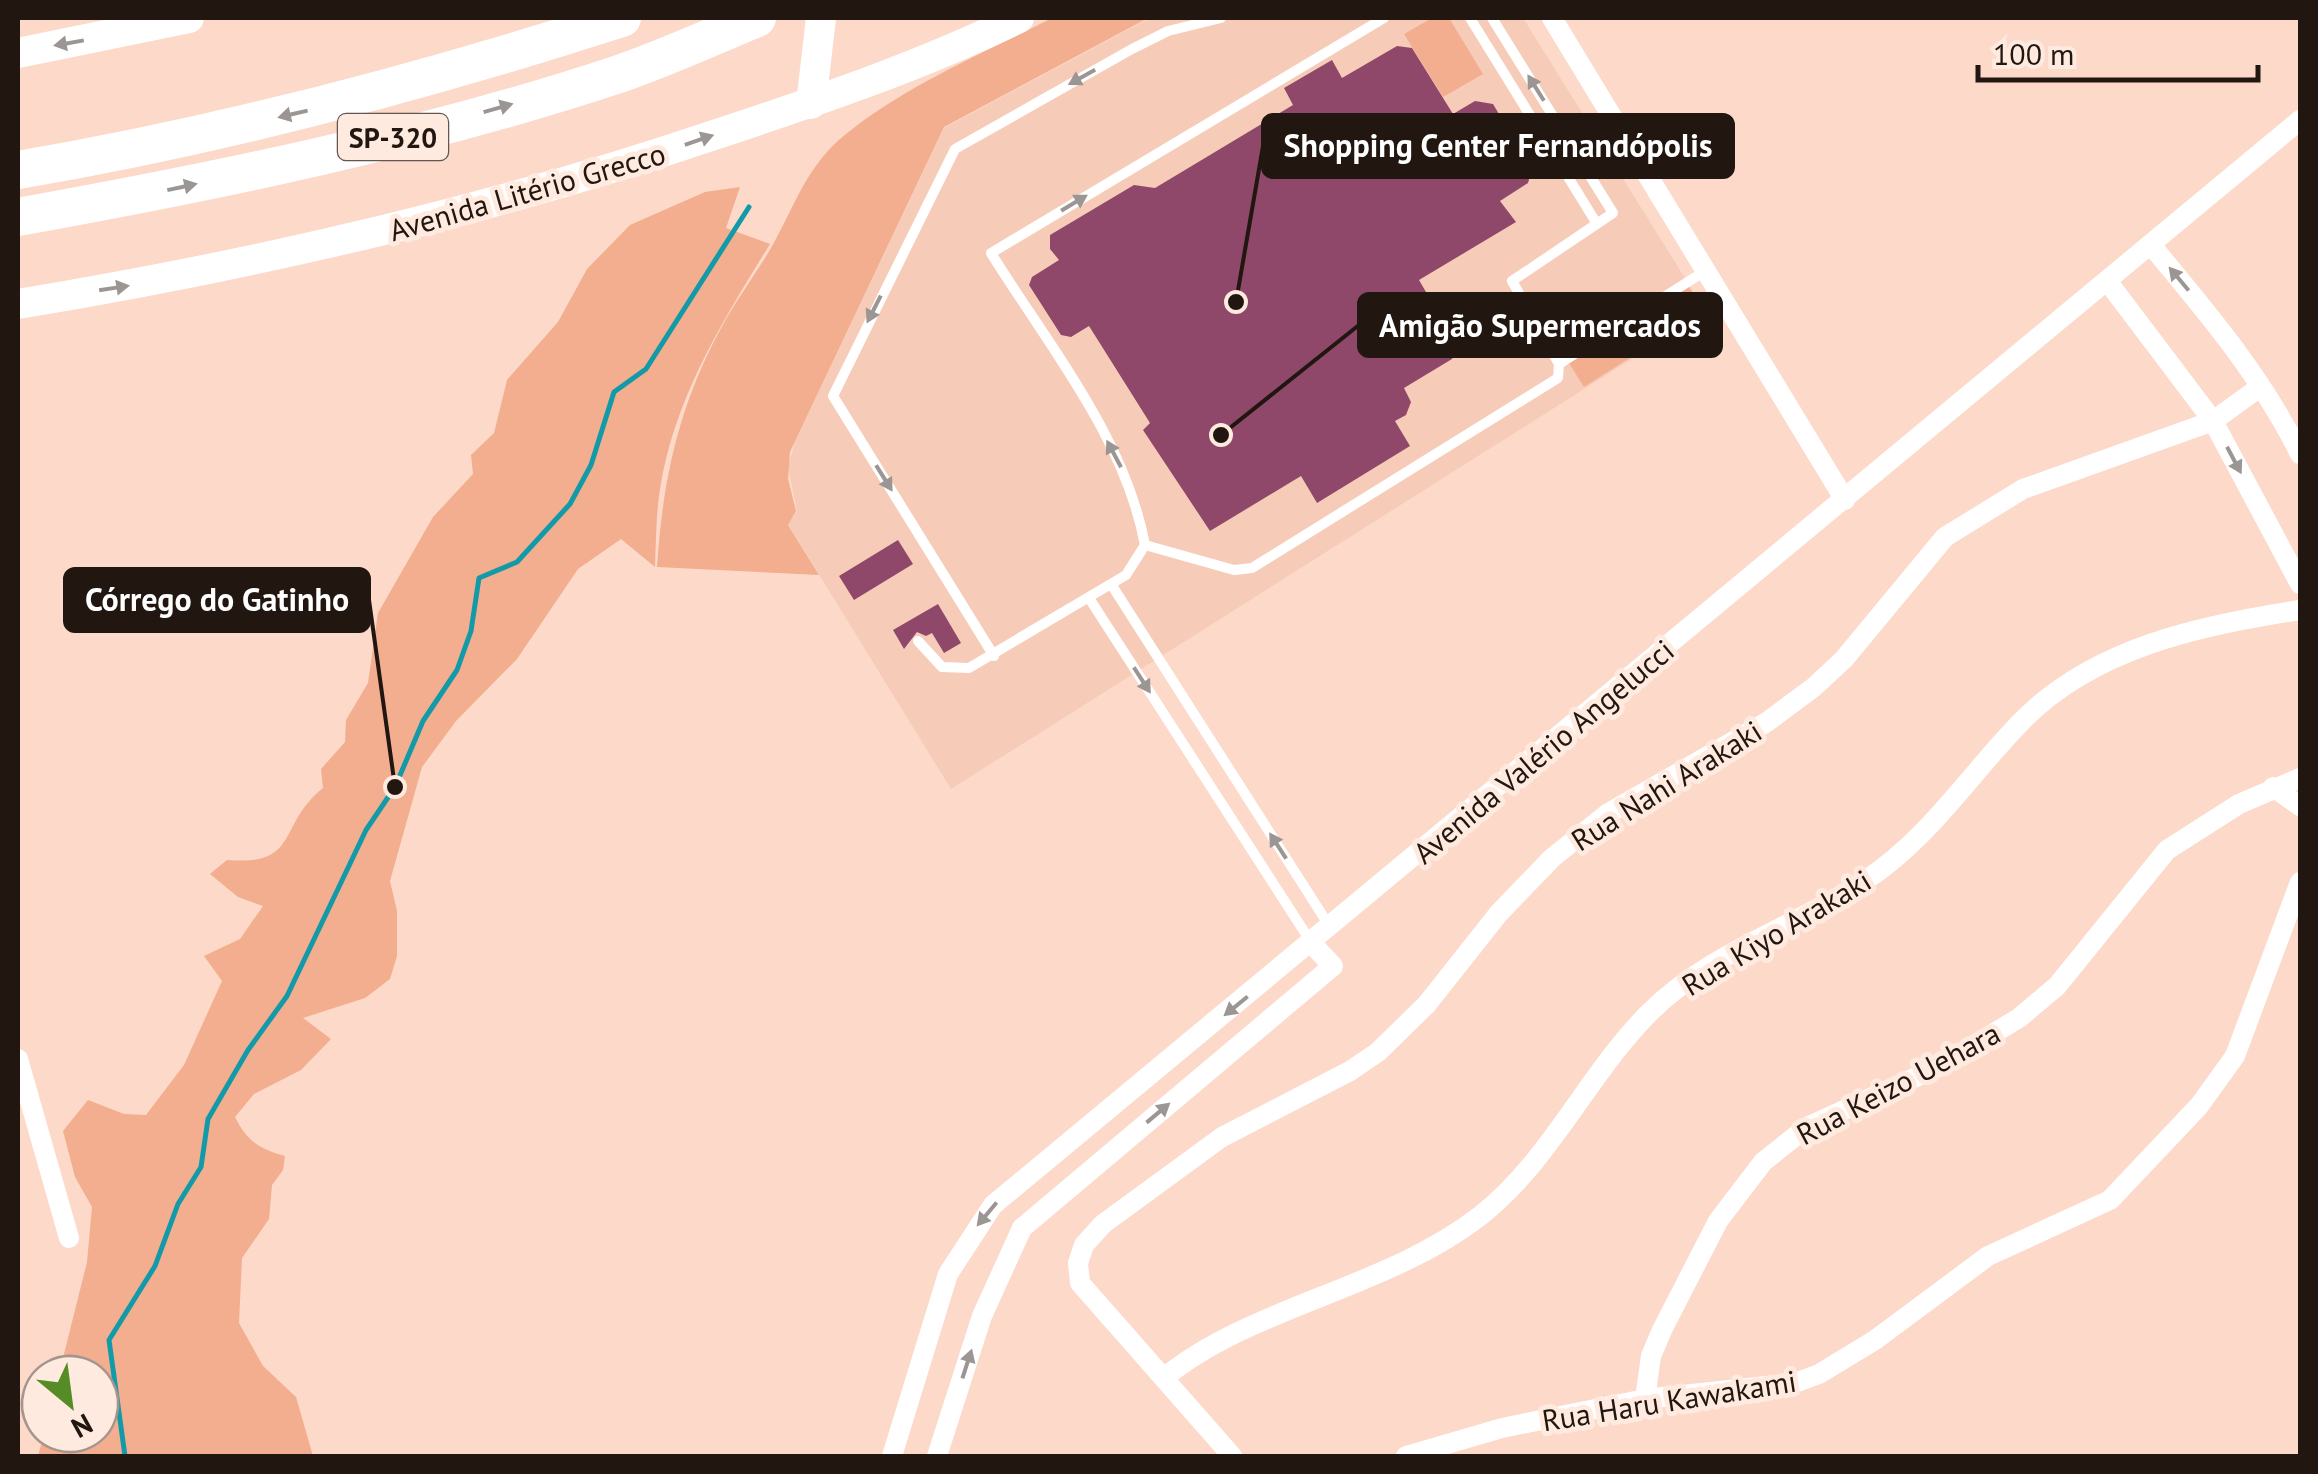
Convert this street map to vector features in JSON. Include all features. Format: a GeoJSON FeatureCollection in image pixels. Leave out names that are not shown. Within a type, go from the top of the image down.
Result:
{"type":"FeatureCollection","features":[{"type":"Feature","properties":{"kind":"highway","name":"SP-320"},"geometry":{"type":"LineString","coordinates":[[18,170],[166,145],[333,105],[622,18]]}},
{"type":"Feature","properties":{"kind":"highway","name":"SP-320"},"geometry":{"type":"LineString","coordinates":[[18,217],[181,188],[416,131],[618,74],[757,18]]}},
{"type":"Feature","properties":{"kind":"main road"},"geometry":{"type":"LineString","coordinates":[[18,52],[189,18]]}},
{"type":"Feature","properties":{"kind":"main road"},"geometry":{"type":"LineString","coordinates":[[812,104],[821,18]]}},
{"type":"Feature","properties":{"kind":"main road","name":"Avenida Litério Grecco"},"geometry":{"type":"LineString","coordinates":[[18,304],[195,275],[425,222],[601,175],[888,76],[1019,18]]}},
{"type":"Feature","properties":{"kind":"street"},"geometry":{"type":"LineString","coordinates":[[1552,18],[1845,500]]}},
{"type":"Feature","properties":{"kind":"street","name":"Avenida Valério Angelucci"},"geometry":{"type":"LineString","coordinates":[[892,1456],[948,1274],[993,1205],[2300,120]]}},
{"type":"Feature","properties":{"kind":"street"},"geometry":{"type":"LineString","coordinates":[[2151,245],[2260,387],[2300,454]]}},
{"type":"Feature","properties":{"kind":"street"},"geometry":{"type":"LineString","coordinates":[[2108,282],[2214,421],[2298,580],[2268,615]]}},
{"type":"Feature","properties":{"kind":"street","name":"Rua Nahi Arakaki"},"geometry":{"type":"LineString","coordinates":[[1165,1377],[1080,1283],[1078,1263],[1084,1245],[1104,1224],[1222,1138],[1378,1052],[1415,1017],[1552,858],[1607,814],[1768,722],[1814,686],[1844,659],[1945,537],[2024,489],[2214,421],[2260,387]]}},
{"type":"Feature","properties":{"kind":"street","name":"Rua Kiyo Arakaki"},"geometry":{"type":"LineString","coordinates":[[1165,1377],[1218,1344],[1392,1269],[1476,1219],[1522,1180],[1656,1006],[1727,954],[1814,911],[1894,860],[1940,816],[2021,722],[2065,685],[2139,649],[2300,610]]}},
{"type":"Feature","properties":{"kind":"street"},"geometry":{"type":"LineString","coordinates":[[2268,615],[2300,620]]}},
{"type":"Feature","properties":{"kind":"street","name":"Rua Keizo Uehara"},"geometry":{"type":"LineString","coordinates":[[1645,1399],[1655,1344],[1718,1220],[1763,1162],[1807,1127],[1938,1067],[2034,1006],[2057,986],[2167,850],[2273,788],[2300,778]]}},
{"type":"Feature","properties":{"kind":"street"},"geometry":{"type":"LineString","coordinates":[[2273,788],[2300,806]]}},
{"type":"Feature","properties":{"kind":"street","name":"Rua Haru Kawakami"},"geometry":{"type":"LineString","coordinates":[[1406,1456],[1502,1428],[1645,1399],[1795,1383],[1819,1374],[1875,1340],[1988,1256],[2110,1200],[2200,1106],[2235,1056],[2300,882]]}},
{"type":"Feature","properties":{"kind":"street"},"geometry":{"type":"LineString","coordinates":[[936,1456],[982,1316],[1022,1228],[1333,966],[1312,944]]}},
{"type":"Feature","properties":{"kind":"street"},"geometry":{"type":"LineString","coordinates":[[18,1059],[68,1238]]}},
{"type":"Feature","properties":{"kind":"street"},"geometry":{"type":"LineString","coordinates":[[1165,1377],[1232,1456]]}},
{"type":"Feature","properties":{"kind":"lane"},"geometry":{"type":"LineString","coordinates":[[994,656],[832,396],[955,149],[1168,31],[1222,18]]}},
{"type":"Feature","properties":{"kind":"lane"},"geometry":{"type":"LineString","coordinates":[[918,641],[942,667],[969,668],[1111,584],[1133,568],[1144,546],[1130,485],[1086,402],[990,253],[1384,18]]}},
{"type":"Feature","properties":{"kind":"lane"},"geometry":{"type":"LineString","coordinates":[[1470,18],[1596,224]]}},
{"type":"Feature","properties":{"kind":"lane"},"geometry":{"type":"LineString","coordinates":[[1144,546],[1234,570],[1252,568],[1558,378],[1559,364],[1512,281],[1613,211],[1492,18]]}},
{"type":"Feature","properties":{"kind":"lane"},"geometry":{"type":"LineString","coordinates":[[1559,364],[1705,271]]}},
{"type":"Feature","properties":{"kind":"lane"},"geometry":{"type":"LineString","coordinates":[[1111,584],[1330,928]]}},
{"type":"Feature","properties":{"kind":"lane"},"geometry":{"type":"LineString","coordinates":[[1089,598],[1312,944]]}},
{"type":"Feature","properties":{"kind":"shaded area"},"geometry":{"type":"Polygon","coordinates":[[[1052,18],[1148,18],[944,127],[790,452],[788,479],[796,511],[788,525],[819,575],[657,567],[669,470],[697,379],[726,319],[821,159],[846,134],[894,100],[1052,18]]]}},
{"type":"Feature","properties":{"kind":"shaded area"},"geometry":{"type":"Polygon","coordinates":[[[1150,18],[1523,18],[1706,312],[951,789],[788,524],[797,511],[788,467],[795,442],[944,128],[1150,18]]]}},
{"type":"Feature","properties":{"kind":"shaded area"},"geometry":{"type":"Polygon","coordinates":[[[1432,18],[1449,18],[1483,74],[1443,97],[1404,34],[1432,18]]]}},
{"type":"Feature","properties":{"kind":"shaded area"},"geometry":{"type":"Polygon","coordinates":[[[740,187],[726,228],[770,244],[718,331],[676,423],[660,489],[655,567],[621,539],[578,569],[517,659],[456,721],[422,767],[390,881],[397,911],[397,956],[390,979],[365,998],[303,1018],[331,1039],[301,1070],[254,1094],[235,1117],[255,1143],[285,1156],[283,1170],[272,1185],[269,1219],[242,1258],[239,1323],[263,1366],[296,1397],[313,1456],[38,1456],[120,1454],[120,1354],[64,1354],[87,1262],[92,1207],[75,1177],[63,1131],[88,1100],[124,1114],[146,1115],[184,1065],[222,981],[204,956],[240,939],[263,906],[238,897],[210,874],[227,860],[267,857],[278,850],[308,802],[323,788],[321,769],[345,742],[346,720],[368,683],[378,613],[433,517],[473,474],[471,455],[494,433],[507,380],[558,322],[587,269],[630,225],[705,192],[740,187]]]}},
{"type":"Feature","properties":{"kind":"shaded area"},"geometry":{"type":"Polygon","coordinates":[[[1687,284],[1704,311],[1584,387],[1567,360],[1687,284]]]}},
{"type":"Feature","properties":{"kind":"building"},"geometry":{"type":"Polygon","coordinates":[[[1397,46],[1412,48],[1453,114],[1475,101],[1493,104],[1532,169],[1528,183],[1500,201],[1516,222],[1419,280],[1457,345],[1452,359],[1404,388],[1411,402],[1406,415],[1395,421],[1410,446],[1317,503],[1301,476],[1210,531],[1143,430],[1150,423],[1089,326],[1071,337],[1061,335],[1029,285],[1032,277],[1059,260],[1050,249],[1050,235],[1134,185],[1155,188],[1293,105],[1284,88],[1332,60],[1342,78],[1397,46]]]}},
{"type":"Feature","properties":{"kind":"building"},"geometry":{"type":"Polygon","coordinates":[[[898,540],[913,564],[854,600],[839,576],[898,540]]]}},
{"type":"Feature","properties":{"kind":"building"},"geometry":{"type":"Polygon","coordinates":[[[938,604],[961,643],[944,653],[932,633],[926,636],[917,632],[904,649],[893,630],[938,604]]]}},
{"type":"Feature","properties":{"kind":"waterway"},"geometry":{"type":"LineString","coordinates":[[125,1456],[109,1340],[155,1266],[178,1204],[201,1167],[208,1119],[248,1050],[287,996],[366,830],[395,787],[423,721],[457,670],[471,631],[479,578],[517,562],[570,504],[591,465],[614,392],[646,369],[749,207]]}},
{"type":"Feature","properties":{"kind":"place","name":"Shopping Center Fernandópolis"},"geometry":{"type":"Point","coordinates":[1236,302]}},
{"type":"Feature","properties":{"kind":"place","name":"Amigão Supermercados"},"geometry":{"type":"Point","coordinates":[1221,435]}},
{"type":"Feature","properties":{"kind":"place","name":"Córrego do Gatinho"},"geometry":{"type":"Point","coordinates":[395,787]}}]}
